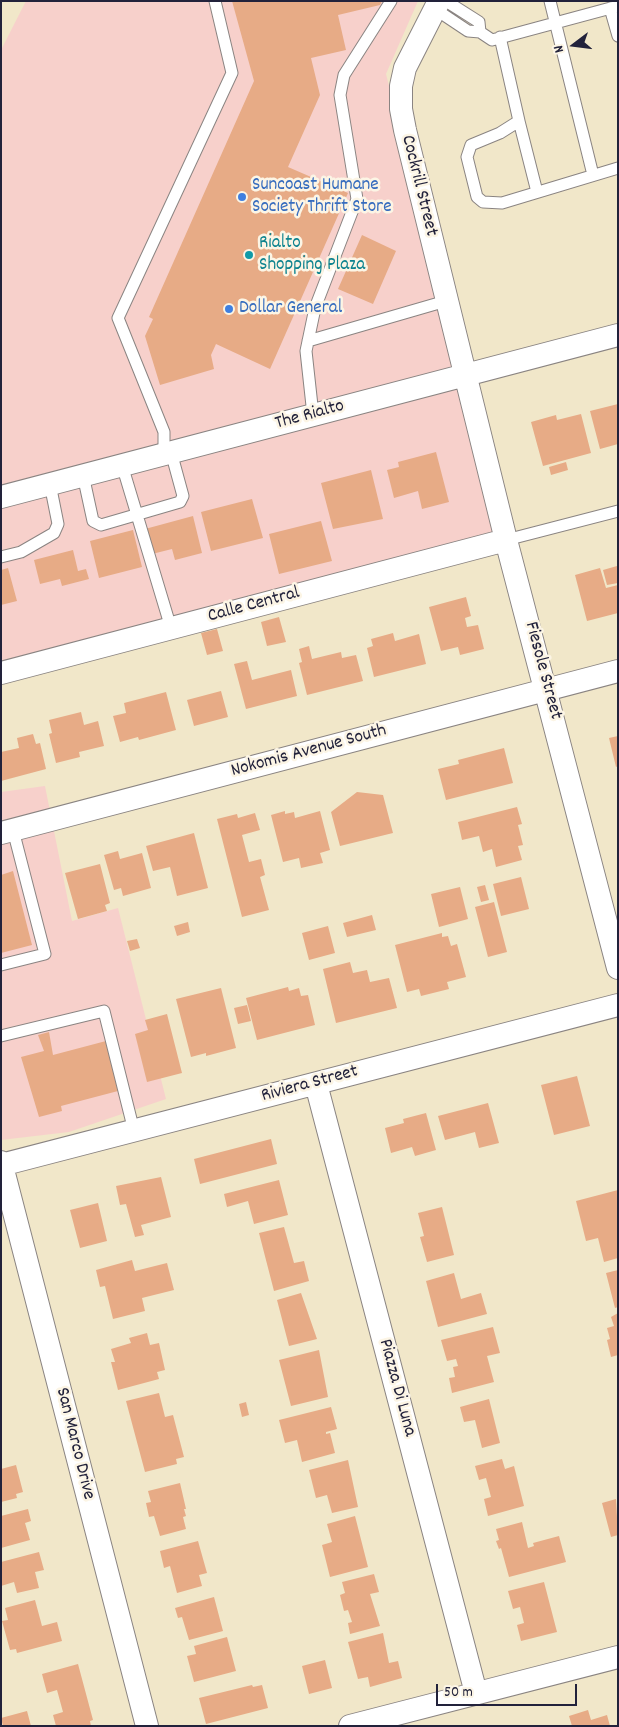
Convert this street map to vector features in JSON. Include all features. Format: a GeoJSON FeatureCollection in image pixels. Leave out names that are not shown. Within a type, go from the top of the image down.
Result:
{"type":"FeatureCollection","features":[{"type":"Feature","properties":{"kind":"street","name":"Cockrill Street"},"geometry":{"type":"LineString","coordinates":[[438,3],[405,68],[401,86],[401,109],[465,376]]}},
{"type":"Feature","properties":{"kind":"street","name":"The Rialto"},"geometry":{"type":"LineString","coordinates":[[1,497],[618,335]]}},
{"type":"Feature","properties":{"kind":"street","name":"Fiesole Street"},"geometry":{"type":"LineString","coordinates":[[465,376],[618,968]]}},
{"type":"Feature","properties":{"kind":"street","name":"Calle Central"},"geometry":{"type":"LineString","coordinates":[[1,673],[506,540]]}},
{"type":"Feature","properties":{"kind":"street","name":"Nokomis Avenue South"},"geometry":{"type":"LineString","coordinates":[[7,831],[618,671]]}},
{"type":"Feature","properties":{"kind":"street","name":"Riviera Street"},"geometry":{"type":"LineString","coordinates":[[2,1164],[618,1005]]}},
{"type":"Feature","properties":{"kind":"street","name":"Piazza Di Luna"},"geometry":{"type":"LineString","coordinates":[[316,1084],[476,1693]]}},
{"type":"Feature","properties":{"kind":"street","name":"San Marco Drive"},"geometry":{"type":"LineString","coordinates":[[2,1164],[146,1726]]}},
{"type":"Feature","properties":{"kind":"street"},"geometry":{"type":"LineString","coordinates":[[350,1726],[618,1656]]}},
{"type":"Feature","properties":{"kind":"lane"},"geometry":{"type":"LineString","coordinates":[[83,475],[93,521],[101,525],[180,502],[182,496],[167,453],[164,432],[118,318],[232,73],[215,1]]}},
{"type":"Feature","properties":{"kind":"lane"},"geometry":{"type":"LineString","coordinates":[[313,415],[306,351],[308,341],[315,308],[357,199],[340,95],[344,75],[391,1]]}},
{"type":"Feature","properties":{"kind":"lane"},"geometry":{"type":"LineString","coordinates":[[438,3],[468,31],[480,32],[492,40],[553,12],[614,7],[618,36]]}},
{"type":"Feature","properties":{"kind":"lane"},"geometry":{"type":"LineString","coordinates":[[553,12],[592,175]]}},
{"type":"Feature","properties":{"kind":"lane"},"geometry":{"type":"LineString","coordinates":[[500,37],[537,192]]}},
{"type":"Feature","properties":{"kind":"lane"},"geometry":{"type":"LineString","coordinates":[[519,121],[500,133],[471,145],[467,157],[477,197],[483,202],[502,202],[618,168]]}},
{"type":"Feature","properties":{"kind":"lane"},"geometry":{"type":"LineString","coordinates":[[308,341],[446,301]]}},
{"type":"Feature","properties":{"kind":"lane"},"geometry":{"type":"LineString","coordinates":[[122,465],[171,628]]}},
{"type":"Feature","properties":{"kind":"lane"},"geometry":{"type":"LineString","coordinates":[[1,557],[21,552],[54,532],[58,524],[50,484]]}},
{"type":"Feature","properties":{"kind":"lane"},"geometry":{"type":"LineString","coordinates":[[506,540],[618,511]]}},
{"type":"Feature","properties":{"kind":"lane"},"geometry":{"type":"LineString","coordinates":[[1,965],[45,954],[7,831]]}},
{"type":"Feature","properties":{"kind":"lane"},"geometry":{"type":"LineString","coordinates":[[1,1036],[104,1010],[134,1131]]}},
{"type":"Feature","properties":{"kind":"shaded area"},"geometry":{"type":"Polygon","coordinates":[[[26,1],[418,1],[386,74],[450,330],[513,535],[1,666],[1,50],[26,1]]]}},
{"type":"Feature","properties":{"kind":"shaded area"},"geometry":{"type":"Polygon","coordinates":[[[45,786],[72,921],[118,908],[166,1099],[69,1132],[1,1140],[1,792],[45,786]]]}},
{"type":"Feature","properties":{"kind":"building","name":"Rialto Shopping Plaza"},"geometry":{"type":"Polygon","coordinates":[[[232,1],[382,1],[380,5],[338,15],[346,50],[311,58],[320,95],[288,167],[348,193],[270,369],[216,344],[211,355],[214,369],[160,385],[145,336],[153,319],[149,317],[254,81],[232,1]]]}},
{"type":"Feature","properties":{"kind":"building"},"geometry":{"type":"Polygon","coordinates":[[[362,235],[396,251],[373,304],[338,289],[362,235]]]}},
{"type":"Feature","properties":{"kind":"building"},"geometry":{"type":"Polygon","coordinates":[[[618,404],[618,444],[600,449],[590,411],[618,404]]]}},
{"type":"Feature","properties":{"kind":"building"},"geometry":{"type":"Polygon","coordinates":[[[581,414],[591,453],[543,466],[531,422],[556,415],[557,420],[581,414]]]}},
{"type":"Feature","properties":{"kind":"building"},"geometry":{"type":"Polygon","coordinates":[[[436,452],[449,502],[422,509],[418,491],[394,498],[387,470],[399,467],[398,462],[436,452]]]}},
{"type":"Feature","properties":{"kind":"building"},"geometry":{"type":"Polygon","coordinates":[[[566,462],[568,470],[551,475],[549,467],[566,462]]]}},
{"type":"Feature","properties":{"kind":"building"},"geometry":{"type":"Polygon","coordinates":[[[371,470],[383,519],[333,529],[321,483],[371,470]]]}},
{"type":"Feature","properties":{"kind":"building"},"geometry":{"type":"Polygon","coordinates":[[[252,499],[263,538],[211,551],[201,512],[252,499]]]}},
{"type":"Feature","properties":{"kind":"building"},"geometry":{"type":"Polygon","coordinates":[[[193,516],[202,553],[175,560],[172,549],[152,554],[145,529],[193,516]]]}},
{"type":"Feature","properties":{"kind":"building"},"geometry":{"type":"Polygon","coordinates":[[[321,521],[332,561],[279,574],[269,534],[321,521]]]}},
{"type":"Feature","properties":{"kind":"building"},"geometry":{"type":"Polygon","coordinates":[[[133,530],[142,567],[99,578],[90,541],[133,530]]]}},
{"type":"Feature","properties":{"kind":"building"},"geometry":{"type":"Polygon","coordinates":[[[73,550],[78,571],[86,569],[89,579],[62,586],[60,579],[40,584],[34,560],[73,550]]]}},
{"type":"Feature","properties":{"kind":"building"},"geometry":{"type":"Polygon","coordinates":[[[617,566],[618,583],[607,585],[603,570],[617,566]]]}},
{"type":"Feature","properties":{"kind":"building"},"geometry":{"type":"Polygon","coordinates":[[[8,568],[17,601],[1,605],[1,570],[8,568]]]}},
{"type":"Feature","properties":{"kind":"building"},"geometry":{"type":"Polygon","coordinates":[[[600,568],[606,588],[618,585],[618,613],[587,621],[575,575],[600,568]]]}},
{"type":"Feature","properties":{"kind":"building"},"geometry":{"type":"Polygon","coordinates":[[[466,597],[471,616],[465,618],[467,627],[478,625],[484,649],[460,655],[458,647],[441,651],[429,607],[466,597]]]}},
{"type":"Feature","properties":{"kind":"building"},"geometry":{"type":"Polygon","coordinates":[[[279,617],[286,642],[267,646],[261,622],[279,617]]]}},
{"type":"Feature","properties":{"kind":"building"},"geometry":{"type":"Polygon","coordinates":[[[217,629],[223,651],[207,655],[201,633],[217,629]]]}},
{"type":"Feature","properties":{"kind":"building"},"geometry":{"type":"Polygon","coordinates":[[[393,633],[395,641],[419,634],[426,664],[374,677],[367,648],[373,646],[371,639],[393,633]]]}},
{"type":"Feature","properties":{"kind":"building"},"geometry":{"type":"Polygon","coordinates":[[[309,646],[312,659],[341,652],[342,658],[356,655],[363,681],[307,695],[299,663],[302,662],[299,649],[309,646]]]}},
{"type":"Feature","properties":{"kind":"building"},"geometry":{"type":"Polygon","coordinates":[[[247,661],[252,680],[291,670],[297,696],[246,709],[234,664],[247,661]]]}},
{"type":"Feature","properties":{"kind":"building"},"geometry":{"type":"Polygon","coordinates":[[[221,691],[228,717],[194,726],[187,700],[221,691]]]}},
{"type":"Feature","properties":{"kind":"building"},"geometry":{"type":"Polygon","coordinates":[[[166,692],[176,730],[139,740],[138,737],[120,742],[113,716],[126,713],[124,703],[166,692]]]}},
{"type":"Feature","properties":{"kind":"building"},"geometry":{"type":"Polygon","coordinates":[[[81,712],[84,725],[98,721],[104,746],[79,752],[80,757],[56,763],[49,734],[52,733],[49,720],[81,712]]]}},
{"type":"Feature","properties":{"kind":"building"},"geometry":{"type":"Polygon","coordinates":[[[33,734],[36,744],[40,743],[46,769],[1,781],[1,752],[19,748],[17,738],[33,734]]]}},
{"type":"Feature","properties":{"kind":"building"},"geometry":{"type":"Polygon","coordinates":[[[618,736],[618,766],[616,767],[609,738],[618,736]]]}},
{"type":"Feature","properties":{"kind":"building"},"geometry":{"type":"Polygon","coordinates":[[[504,748],[513,783],[446,800],[438,769],[459,764],[458,760],[504,748]]]}},
{"type":"Feature","properties":{"kind":"building"},"geometry":{"type":"Polygon","coordinates":[[[357,792],[383,795],[393,833],[340,846],[331,812],[357,792]]]}},
{"type":"Feature","properties":{"kind":"building"},"geometry":{"type":"Polygon","coordinates":[[[517,807],[522,824],[518,825],[523,845],[518,846],[522,860],[496,867],[492,849],[483,852],[479,836],[462,840],[458,822],[517,807]]]}},
{"type":"Feature","properties":{"kind":"building"},"geometry":{"type":"Polygon","coordinates":[[[285,811],[285,814],[294,812],[295,818],[320,811],[330,850],[320,853],[323,863],[301,868],[299,858],[283,862],[271,815],[285,811]]]}},
{"type":"Feature","properties":{"kind":"building"},"geometry":{"type":"Polygon","coordinates":[[[255,813],[260,830],[242,835],[249,862],[261,859],[265,875],[260,877],[269,910],[242,917],[217,819],[237,814],[238,818],[255,813]]]}},
{"type":"Feature","properties":{"kind":"building"},"geometry":{"type":"Polygon","coordinates":[[[194,833],[208,888],[177,896],[170,867],[153,871],[146,846],[194,833]]]}},
{"type":"Feature","properties":{"kind":"building"},"geometry":{"type":"Polygon","coordinates":[[[118,851],[120,859],[142,853],[151,888],[123,896],[121,888],[114,890],[104,855],[118,851]]]}},
{"type":"Feature","properties":{"kind":"building"},"geometry":{"type":"Polygon","coordinates":[[[100,864],[110,903],[105,905],[107,911],[78,919],[65,873],[100,864]]]}},
{"type":"Feature","properties":{"kind":"building"},"geometry":{"type":"Polygon","coordinates":[[[13,871],[32,945],[1,953],[1,875],[13,871]]]}},
{"type":"Feature","properties":{"kind":"building"},"geometry":{"type":"Polygon","coordinates":[[[521,877],[529,909],[501,916],[493,884],[521,877]]]}},
{"type":"Feature","properties":{"kind":"building"},"geometry":{"type":"Polygon","coordinates":[[[485,885],[489,900],[481,902],[477,887],[485,885]]]}},
{"type":"Feature","properties":{"kind":"building"},"geometry":{"type":"Polygon","coordinates":[[[460,887],[468,919],[439,927],[431,894],[460,887]]]}},
{"type":"Feature","properties":{"kind":"building"},"geometry":{"type":"Polygon","coordinates":[[[494,902],[507,952],[488,957],[475,907],[494,902]]]}},
{"type":"Feature","properties":{"kind":"building"},"geometry":{"type":"Polygon","coordinates":[[[372,915],[376,930],[347,937],[343,923],[372,915]]]}},
{"type":"Feature","properties":{"kind":"building"},"geometry":{"type":"Polygon","coordinates":[[[188,922],[190,932],[177,936],[174,926],[188,922]]]}},
{"type":"Feature","properties":{"kind":"building"},"geometry":{"type":"Polygon","coordinates":[[[328,926],[335,953],[309,960],[302,933],[328,926]]]}},
{"type":"Feature","properties":{"kind":"building"},"geometry":{"type":"Polygon","coordinates":[[[442,933],[442,937],[448,936],[451,946],[457,944],[466,977],[447,982],[449,989],[421,996],[419,989],[407,992],[395,945],[442,933]]]}},
{"type":"Feature","properties":{"kind":"building"},"geometry":{"type":"Polygon","coordinates":[[[137,939],[140,948],[130,951],[127,941],[137,939]]]}},
{"type":"Feature","properties":{"kind":"building"},"geometry":{"type":"Polygon","coordinates":[[[350,962],[353,973],[367,970],[370,982],[389,978],[397,1008],[336,1023],[323,969],[350,962]]]}},
{"type":"Feature","properties":{"kind":"building"},"geometry":{"type":"Polygon","coordinates":[[[288,987],[289,991],[299,988],[301,996],[308,995],[315,1025],[257,1040],[246,998],[288,987]]]}},
{"type":"Feature","properties":{"kind":"building"},"geometry":{"type":"Polygon","coordinates":[[[221,988],[236,1048],[206,1056],[206,1053],[191,1057],[176,999],[221,988]]]}},
{"type":"Feature","properties":{"kind":"building"},"geometry":{"type":"Polygon","coordinates":[[[247,1005],[251,1021],[238,1024],[234,1008],[247,1005]]]}},
{"type":"Feature","properties":{"kind":"building"},"geometry":{"type":"Polygon","coordinates":[[[167,1014],[182,1073],[147,1082],[135,1034],[148,1030],[145,1020],[167,1014]]]}},
{"type":"Feature","properties":{"kind":"building"},"geometry":{"type":"Polygon","coordinates":[[[49,1032],[53,1055],[106,1041],[118,1091],[61,1106],[62,1111],[39,1117],[21,1057],[44,1051],[38,1035],[49,1032]]]}},
{"type":"Feature","properties":{"kind":"building"},"geometry":{"type":"Polygon","coordinates":[[[577,1076],[590,1126],[554,1135],[541,1085],[577,1076]]]}},
{"type":"Feature","properties":{"kind":"building"},"geometry":{"type":"Polygon","coordinates":[[[488,1103],[499,1143],[479,1148],[475,1132],[445,1140],[438,1116],[488,1103]]]}},
{"type":"Feature","properties":{"kind":"building"},"geometry":{"type":"Polygon","coordinates":[[[426,1113],[436,1150],[415,1156],[412,1147],[391,1153],[385,1128],[404,1123],[403,1119],[426,1113]]]}},
{"type":"Feature","properties":{"kind":"building"},"geometry":{"type":"Polygon","coordinates":[[[271,1139],[277,1164],[200,1184],[194,1159],[271,1139]]]}},
{"type":"Feature","properties":{"kind":"building"},"geometry":{"type":"Polygon","coordinates":[[[161,1177],[171,1217],[141,1225],[144,1235],[135,1237],[126,1204],[120,1205],[116,1186],[161,1177]]]}},
{"type":"Feature","properties":{"kind":"building"},"geometry":{"type":"Polygon","coordinates":[[[279,1180],[288,1215],[254,1224],[248,1201],[227,1207],[224,1194],[279,1180]]]}},
{"type":"Feature","properties":{"kind":"building"},"geometry":{"type":"Polygon","coordinates":[[[618,1190],[618,1258],[604,1262],[598,1238],[586,1241],[576,1201],[618,1190]]]}},
{"type":"Feature","properties":{"kind":"building"},"geometry":{"type":"Polygon","coordinates":[[[98,1203],[107,1241],[80,1248],[70,1210],[98,1203]]]}},
{"type":"Feature","properties":{"kind":"building"},"geometry":{"type":"Polygon","coordinates":[[[442,1207],[454,1255],[427,1262],[420,1237],[424,1236],[418,1213],[442,1207]]]}},
{"type":"Feature","properties":{"kind":"building"},"geometry":{"type":"Polygon","coordinates":[[[284,1227],[294,1263],[304,1261],[309,1281],[274,1291],[259,1233],[284,1227]]]}},
{"type":"Feature","properties":{"kind":"building"},"geometry":{"type":"Polygon","coordinates":[[[132,1260],[135,1271],[167,1263],[174,1290],[142,1298],[145,1311],[113,1319],[105,1286],[100,1287],[96,1270],[132,1260]]]}},
{"type":"Feature","properties":{"kind":"building"},"geometry":{"type":"Polygon","coordinates":[[[618,1270],[618,1307],[615,1308],[606,1273],[618,1270]]]}},
{"type":"Feature","properties":{"kind":"building"},"geometry":{"type":"Polygon","coordinates":[[[454,1273],[461,1299],[481,1293],[487,1314],[438,1327],[426,1281],[454,1273]]]}},
{"type":"Feature","properties":{"kind":"building"},"geometry":{"type":"Polygon","coordinates":[[[301,1293],[317,1339],[289,1346],[277,1300],[301,1293]]]}},
{"type":"Feature","properties":{"kind":"building"},"geometry":{"type":"Polygon","coordinates":[[[618,1313],[618,1355],[611,1357],[607,1340],[610,1339],[607,1328],[614,1326],[611,1317],[618,1313]]]}},
{"type":"Feature","properties":{"kind":"building"},"geometry":{"type":"Polygon","coordinates":[[[493,1327],[500,1353],[487,1356],[494,1382],[452,1393],[449,1378],[455,1377],[453,1367],[458,1366],[456,1359],[447,1361],[441,1340],[493,1327]]]}},
{"type":"Feature","properties":{"kind":"building"},"geometry":{"type":"Polygon","coordinates":[[[147,1333],[150,1345],[159,1343],[165,1370],[157,1372],[159,1379],[118,1390],[111,1362],[115,1362],[111,1349],[131,1343],[129,1338],[147,1333]]]}},
{"type":"Feature","properties":{"kind":"building"},"geometry":{"type":"Polygon","coordinates":[[[319,1350],[328,1397],[291,1406],[279,1360],[319,1350]]]}},
{"type":"Feature","properties":{"kind":"building"},"geometry":{"type":"Polygon","coordinates":[[[159,1393],[165,1417],[173,1415],[184,1457],[176,1459],[177,1464],[145,1472],[126,1401],[159,1393]]]}},
{"type":"Feature","properties":{"kind":"building"},"geometry":{"type":"Polygon","coordinates":[[[489,1399],[500,1443],[482,1448],[475,1420],[464,1422],[460,1407],[489,1399]]]}},
{"type":"Feature","properties":{"kind":"building"},"geometry":{"type":"Polygon","coordinates":[[[246,1402],[249,1415],[242,1417],[239,1404],[246,1402]]]}},
{"type":"Feature","properties":{"kind":"building"},"geometry":{"type":"Polygon","coordinates":[[[331,1407],[337,1429],[326,1432],[326,1434],[330,1433],[335,1453],[302,1462],[297,1440],[285,1443],[279,1420],[331,1407]]]}},
{"type":"Feature","properties":{"kind":"building"},"geometry":{"type":"Polygon","coordinates":[[[502,1459],[505,1469],[514,1466],[524,1506],[488,1516],[484,1499],[491,1497],[486,1478],[479,1480],[475,1466],[502,1459]]]}},
{"type":"Feature","properties":{"kind":"building"},"geometry":{"type":"Polygon","coordinates":[[[348,1460],[358,1507],[332,1513],[327,1495],[316,1498],[309,1470],[348,1460]]]}},
{"type":"Feature","properties":{"kind":"building"},"geometry":{"type":"Polygon","coordinates":[[[16,1465],[23,1492],[16,1494],[17,1498],[1,1502],[1,1469],[16,1465]]]}},
{"type":"Feature","properties":{"kind":"building"},"geometry":{"type":"Polygon","coordinates":[[[180,1483],[186,1509],[184,1509],[186,1516],[183,1517],[186,1529],[160,1536],[154,1516],[149,1517],[146,1503],[151,1502],[148,1491],[180,1483]]]}},
{"type":"Feature","properties":{"kind":"building"},"geometry":{"type":"Polygon","coordinates":[[[616,1499],[618,1535],[611,1537],[602,1503],[616,1499]]]}},
{"type":"Feature","properties":{"kind":"building"},"geometry":{"type":"Polygon","coordinates":[[[28,1509],[31,1521],[25,1523],[30,1540],[1,1548],[1,1516],[28,1509]]]}},
{"type":"Feature","properties":{"kind":"building"},"geometry":{"type":"Polygon","coordinates":[[[355,1516],[368,1567],[330,1577],[322,1545],[332,1542],[327,1524],[355,1516]]]}},
{"type":"Feature","properties":{"kind":"building"},"geometry":{"type":"Polygon","coordinates":[[[522,1522],[528,1548],[534,1546],[533,1543],[559,1536],[566,1562],[509,1577],[501,1548],[499,1549],[496,1541],[499,1540],[496,1529],[522,1522]]]}},
{"type":"Feature","properties":{"kind":"building"},"geometry":{"type":"Polygon","coordinates":[[[198,1541],[207,1573],[199,1575],[202,1586],[177,1593],[170,1566],[164,1568],[160,1551],[198,1541]]]}},
{"type":"Feature","properties":{"kind":"building"},"geometry":{"type":"Polygon","coordinates":[[[39,1552],[44,1570],[35,1572],[39,1588],[17,1593],[14,1582],[1,1586],[1,1562],[39,1552]]]}},
{"type":"Feature","properties":{"kind":"building"},"geometry":{"type":"Polygon","coordinates":[[[374,1574],[379,1592],[370,1594],[380,1626],[350,1634],[348,1623],[352,1622],[348,1610],[344,1611],[340,1595],[345,1593],[342,1582],[374,1574]]]}},
{"type":"Feature","properties":{"kind":"building"},"geometry":{"type":"Polygon","coordinates":[[[544,1582],[557,1632],[521,1641],[517,1625],[524,1623],[520,1607],[513,1609],[508,1591],[544,1582]]]}},
{"type":"Feature","properties":{"kind":"building"},"geometry":{"type":"Polygon","coordinates":[[[214,1597],[223,1631],[189,1640],[182,1617],[178,1618],[175,1608],[214,1597]]]}},
{"type":"Feature","properties":{"kind":"building"},"geometry":{"type":"Polygon","coordinates":[[[35,1600],[42,1626],[57,1622],[62,1641],[17,1653],[16,1649],[10,1650],[2,1621],[8,1620],[5,1608],[35,1600]]]}},
{"type":"Feature","properties":{"kind":"building"},"geometry":{"type":"Polygon","coordinates":[[[383,1633],[389,1663],[398,1661],[402,1678],[370,1687],[368,1677],[358,1679],[348,1642],[383,1633]]]}},
{"type":"Feature","properties":{"kind":"building"},"geometry":{"type":"Polygon","coordinates":[[[227,1637],[236,1671],[194,1682],[187,1656],[196,1654],[194,1646],[227,1637]]]}},
{"type":"Feature","properties":{"kind":"building"},"geometry":{"type":"Polygon","coordinates":[[[325,1660],[332,1688],[309,1694],[302,1666],[325,1660]]]}},
{"type":"Feature","properties":{"kind":"building"},"geometry":{"type":"Polygon","coordinates":[[[78,1664],[93,1720],[90,1721],[91,1726],[56,1726],[53,1715],[63,1712],[57,1690],[47,1693],[42,1674],[78,1664]]]}},
{"type":"Feature","properties":{"kind":"building"},"geometry":{"type":"Polygon","coordinates":[[[252,1685],[253,1687],[262,1685],[268,1708],[206,1724],[199,1698],[252,1685]]]}},
{"type":"Feature","properties":{"kind":"building"},"geometry":{"type":"Polygon","coordinates":[[[588,1710],[591,1720],[607,1715],[610,1726],[572,1726],[569,1716],[588,1710]]]}},
{"type":"Feature","properties":{"kind":"building"},"geometry":{"type":"Polygon","coordinates":[[[27,1711],[31,1726],[3,1726],[1,1718],[27,1711]]]}},
{"type":"Feature","properties":{"kind":"place","name":"Suncoast Humane Society Thrift Store"},"geometry":{"type":"Point","coordinates":[242,197]}},
{"type":"Feature","properties":{"kind":"place","name":"Rialto Shopping Plaza"},"geometry":{"type":"Point","coordinates":[249,255]}},
{"type":"Feature","properties":{"kind":"place","name":"Dollar General"},"geometry":{"type":"Point","coordinates":[229,309]}}]}
